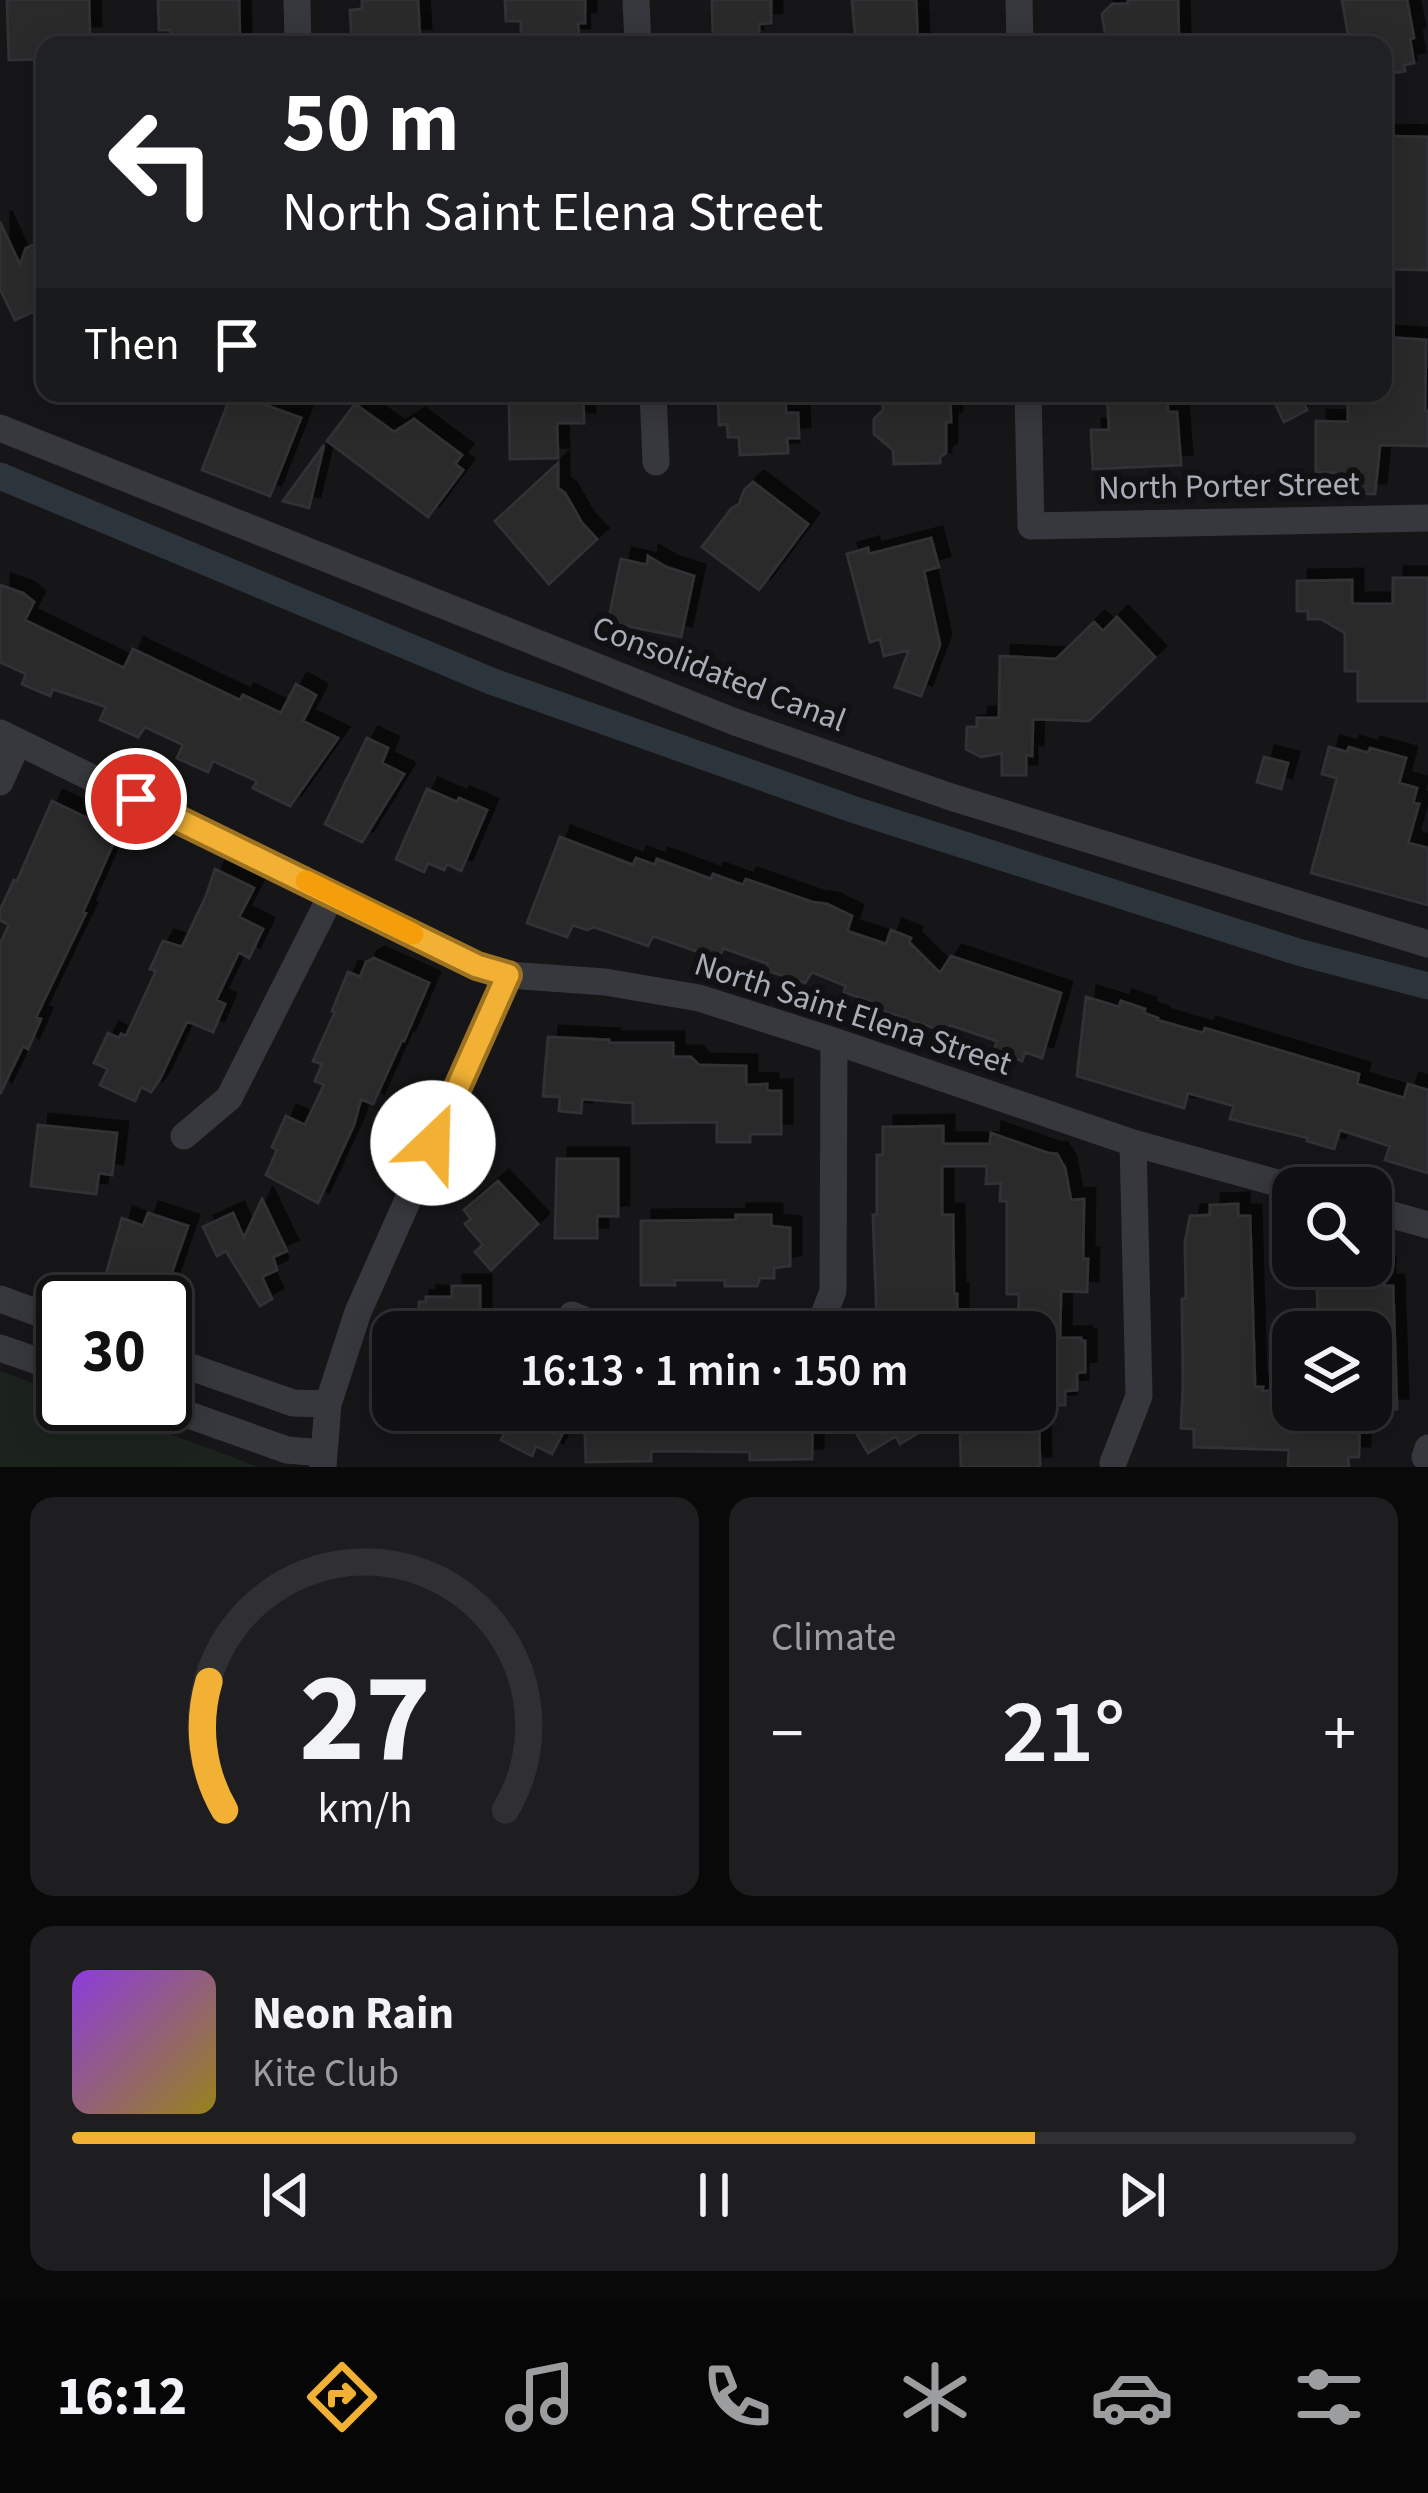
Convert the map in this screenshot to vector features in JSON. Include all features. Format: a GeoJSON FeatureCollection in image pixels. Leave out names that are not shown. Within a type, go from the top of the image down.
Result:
{"type":"FeatureCollection","features":[{"type":"Feature","properties":{"kind":"street"},"geometry":{"type":"LineString","coordinates":[[297,0],[298,36]]}},
{"type":"Feature","properties":{"kind":"street"},"geometry":{"type":"LineString","coordinates":[[636,0],[638,36]]}},
{"type":"Feature","properties":{"kind":"street"},"geometry":{"type":"LineString","coordinates":[[1019,0],[1020,36]]}},
{"type":"Feature","properties":{"kind":"street"},"geometry":{"type":"LineString","coordinates":[[653,402],[656,462]]}},
{"type":"Feature","properties":{"kind":"street","name":"North Porter Street"},"geometry":{"type":"LineString","coordinates":[[1028,402],[1031,526],[1428,518]]}},
{"type":"Feature","properties":{"kind":"street","name":"Consolidated Canal"},"geometry":{"type":"LineString","coordinates":[[0,428],[735,722],[951,797],[1428,944]]}},
{"type":"Feature","properties":{"kind":"street"},"geometry":{"type":"LineString","coordinates":[[0,782],[9,738]]}},
{"type":"Feature","properties":{"kind":"street","name":"North Saint Elena Street"},"geometry":{"type":"LineString","coordinates":[[9,738],[477,966],[508,975],[605,982],[699,998],[1133,1143],[1272,1182]]}},
{"type":"Feature","properties":{"kind":"street"},"geometry":{"type":"LineString","coordinates":[[184,1136],[229,1097],[332,894]]}},
{"type":"Feature","properties":{"kind":"street"},"geometry":{"type":"LineString","coordinates":[[192,1416],[323,1460],[328,1404],[358,1312],[508,975]]}},
{"type":"Feature","properties":{"kind":"street"},"geometry":{"type":"LineString","coordinates":[[825,1311],[833,1291],[833,1041]]}},
{"type":"Feature","properties":{"kind":"street"},"geometry":{"type":"LineString","coordinates":[[1113,1463],[1139,1396],[1133,1143]]}},
{"type":"Feature","properties":{"kind":"street"},"geometry":{"type":"LineString","coordinates":[[1392,1215],[1428,1225]]}},
{"type":"Feature","properties":{"kind":"street"},"geometry":{"type":"LineString","coordinates":[[0,1300],[36,1313]]}},
{"type":"Feature","properties":{"kind":"street"},"geometry":{"type":"LineString","coordinates":[[0,1348],[36,1361]]}},
{"type":"Feature","properties":{"kind":"street"},"geometry":{"type":"LineString","coordinates":[[192,1367],[293,1403],[328,1404]]}},
{"type":"Feature","properties":{"kind":"shaded area"},"geometry":{"type":"Polygon","coordinates":[[[0,1371],[36,1384],[36,1431],[162,1431],[259,1467],[0,1467],[0,1371]]]}},
{"type":"Feature","properties":{"kind":"building"},"geometry":{"type":"Polygon","coordinates":[[[7,0],[89,0],[90,36],[36,36],[36,59],[9,60],[7,0]]]}},
{"type":"Feature","properties":{"kind":"building"},"geometry":{"type":"Polygon","coordinates":[[[158,0],[239,0],[240,36],[171,36],[171,30],[159,30],[158,0]]]}},
{"type":"Feature","properties":{"kind":"building"},"geometry":{"type":"Polygon","coordinates":[[[362,0],[418,0],[420,36],[352,36],[350,10],[362,9],[362,0]]]}},
{"type":"Feature","properties":{"kind":"building"},"geometry":{"type":"Polygon","coordinates":[[[505,0],[585,0],[585,23],[578,23],[579,36],[521,36],[521,21],[506,21],[505,0]]]}},
{"type":"Feature","properties":{"kind":"building"},"geometry":{"type":"Polygon","coordinates":[[[712,0],[771,0],[771,23],[759,24],[759,35],[713,36],[712,0]]]}},
{"type":"Feature","properties":{"kind":"building"},"geometry":{"type":"Polygon","coordinates":[[[852,0],[916,0],[918,36],[855,36],[852,0]]]}},
{"type":"Feature","properties":{"kind":"building"},"geometry":{"type":"Polygon","coordinates":[[[1128,0],[1178,0],[1179,36],[1106,36],[1102,14],[1112,4],[1128,4],[1128,0]]]}},
{"type":"Feature","properties":{"kind":"building"},"geometry":{"type":"Polygon","coordinates":[[[1342,0],[1407,0],[1414,63],[1392,73],[1392,36],[1348,36],[1342,0]]]}},
{"type":"Feature","properties":{"kind":"building"},"geometry":{"type":"Polygon","coordinates":[[[1392,136],[1428,137],[1428,270],[1392,269],[1392,136]]]}},
{"type":"Feature","properties":{"kind":"building"},"geometry":{"type":"Polygon","coordinates":[[[0,222],[20,265],[26,248],[36,244],[36,310],[15,320],[0,289],[0,222]]]}},
{"type":"Feature","properties":{"kind":"building"},"geometry":{"type":"Polygon","coordinates":[[[1392,338],[1426,340],[1428,446],[1380,445],[1375,494],[1339,493],[1339,473],[1316,472],[1316,421],[1348,422],[1348,402],[1392,402],[1392,338]]]}},
{"type":"Feature","properties":{"kind":"building"},"geometry":{"type":"Polygon","coordinates":[[[228,402],[257,402],[301,418],[270,496],[202,470],[228,402]]]}},
{"type":"Feature","properties":{"kind":"building"},"geometry":{"type":"Polygon","coordinates":[[[509,402],[583,402],[584,423],[557,423],[558,458],[510,459],[509,402]]]}},
{"type":"Feature","properties":{"kind":"building"},"geometry":{"type":"Polygon","coordinates":[[[718,402],[785,402],[786,413],[798,413],[799,438],[787,438],[788,453],[740,455],[739,437],[728,437],[727,424],[719,425],[718,402]]]}},
{"type":"Feature","properties":{"kind":"building"},"geometry":{"type":"Polygon","coordinates":[[[883,402],[950,402],[946,453],[940,463],[894,464],[893,450],[874,434],[874,419],[883,410],[883,402]]]}},
{"type":"Feature","properties":{"kind":"building"},"geometry":{"type":"Polygon","coordinates":[[[1107,402],[1167,402],[1168,412],[1177,412],[1181,465],[1093,469],[1091,430],[1109,430],[1107,402]]]}},
{"type":"Feature","properties":{"kind":"building"},"geometry":{"type":"Polygon","coordinates":[[[1274,402],[1303,402],[1307,410],[1284,422],[1274,402]]]}},
{"type":"Feature","properties":{"kind":"building"},"geometry":{"type":"Polygon","coordinates":[[[355,404],[394,432],[414,419],[462,455],[455,464],[463,470],[428,517],[327,441],[355,404]]]}},
{"type":"Feature","properties":{"kind":"building"},"geometry":{"type":"Polygon","coordinates":[[[324,445],[309,508],[283,501],[324,445]]]}},
{"type":"Feature","properties":{"kind":"building"},"geometry":{"type":"Polygon","coordinates":[[[558,463],[558,488],[597,539],[549,584],[495,521],[558,463]]]}},
{"type":"Feature","properties":{"kind":"building"},"geometry":{"type":"Polygon","coordinates":[[[753,482],[808,524],[759,590],[702,547],[753,482]]]}},
{"type":"Feature","properties":{"kind":"building"},"geometry":{"type":"Polygon","coordinates":[[[931,538],[939,567],[924,571],[940,645],[921,696],[895,687],[909,650],[884,656],[880,639],[870,642],[847,554],[868,548],[869,554],[931,538]]]}},
{"type":"Feature","properties":{"kind":"building"},"geometry":{"type":"Polygon","coordinates":[[[648,556],[694,576],[681,637],[608,622],[621,559],[647,565],[648,556]]]}},
{"type":"Feature","properties":{"kind":"building"},"geometry":{"type":"Polygon","coordinates":[[[1393,578],[1428,578],[1428,701],[1358,701],[1358,671],[1345,671],[1345,633],[1321,619],[1308,619],[1308,611],[1297,611],[1297,581],[1352,580],[1352,604],[1393,604],[1393,578]]]}},
{"type":"Feature","properties":{"kind":"building"},"geometry":{"type":"Polygon","coordinates":[[[0,585],[34,602],[25,620],[124,668],[133,649],[240,700],[243,695],[281,713],[296,684],[316,695],[303,721],[338,738],[290,806],[253,788],[257,781],[213,761],[208,772],[177,758],[183,745],[145,727],[138,737],[100,720],[106,707],[53,689],[50,696],[22,684],[26,674],[0,662],[0,585]]]}},
{"type":"Feature","properties":{"kind":"building"},"geometry":{"type":"Polygon","coordinates":[[[1117,617],[1155,657],[1089,721],[1033,719],[1026,775],[1002,775],[1002,753],[981,757],[966,749],[967,727],[977,727],[977,718],[999,718],[1000,656],[1056,659],[1094,622],[1103,631],[1117,617]]]}},
{"type":"Feature","properties":{"kind":"building"},"geometry":{"type":"Polygon","coordinates":[[[367,738],[388,748],[382,763],[404,774],[362,842],[325,824],[367,738]]]}},
{"type":"Feature","properties":{"kind":"building"},"geometry":{"type":"Polygon","coordinates":[[[1329,747],[1368,753],[1370,748],[1406,758],[1399,783],[1417,788],[1413,803],[1419,804],[1408,843],[1428,848],[1428,905],[1311,873],[1337,778],[1322,774],[1329,747]]]}},
{"type":"Feature","properties":{"kind":"building"},"geometry":{"type":"Polygon","coordinates":[[[1264,757],[1288,763],[1281,789],[1257,782],[1264,757]]]}},
{"type":"Feature","properties":{"kind":"building"},"geometry":{"type":"Polygon","coordinates":[[[427,789],[487,810],[461,871],[428,863],[424,872],[396,859],[427,789]]]}},
{"type":"Feature","properties":{"kind":"building"},"geometry":{"type":"Polygon","coordinates":[[[52,801],[118,833],[36,1017],[41,1019],[28,1049],[23,1046],[0,1094],[0,944],[9,925],[0,920],[0,910],[52,801]]]}},
{"type":"Feature","properties":{"kind":"building"},"geometry":{"type":"Polygon","coordinates":[[[560,837],[633,865],[636,858],[655,865],[657,859],[711,879],[713,874],[743,885],[746,879],[827,904],[852,916],[847,931],[886,944],[891,930],[911,938],[909,942],[940,973],[951,956],[1061,993],[1042,1058],[1025,1052],[1022,1061],[994,1051],[997,1041],[950,1025],[946,1032],[870,1006],[872,1002],[844,992],[846,986],[812,972],[805,983],[723,948],[719,959],[653,936],[648,946],[594,927],[587,930],[573,925],[567,937],[527,923],[560,837]]]}},
{"type":"Feature","properties":{"kind":"building"},"geometry":{"type":"Polygon","coordinates":[[[215,869],[254,888],[239,917],[263,929],[249,958],[239,952],[216,1000],[225,1004],[213,1032],[187,1021],[160,1079],[151,1092],[141,1087],[135,1101],[100,1085],[108,1069],[94,1063],[108,1033],[126,1036],[156,971],[150,969],[163,941],[182,947],[215,869]]]}},
{"type":"Feature","properties":{"kind":"building"},"geometry":{"type":"Polygon","coordinates":[[[374,958],[429,983],[373,1104],[361,1099],[318,1203],[266,1175],[277,1150],[272,1147],[286,1116],[305,1125],[324,1085],[315,1081],[322,1064],[313,1061],[348,972],[360,977],[366,962],[374,958]]]}},
{"type":"Feature","properties":{"kind":"building"},"geometry":{"type":"Polygon","coordinates":[[[1086,997],[1119,1007],[1121,1001],[1145,1009],[1144,1013],[1157,1020],[1203,1033],[1205,1028],[1359,1074],[1357,1084],[1404,1098],[1408,1084],[1428,1090],[1428,1173],[1385,1160],[1390,1146],[1340,1130],[1334,1149],[1230,1119],[1234,1106],[1188,1093],[1184,1108],[1077,1076],[1086,997]]]}},
{"type":"Feature","properties":{"kind":"building"},"geometry":{"type":"Polygon","coordinates":[[[548,1037],[673,1043],[673,1057],[691,1057],[699,1065],[746,1066],[746,1085],[767,1084],[767,1091],[781,1091],[781,1134],[750,1134],[750,1142],[717,1142],[717,1122],[633,1123],[633,1103],[582,1099],[581,1113],[559,1111],[560,1097],[543,1096],[548,1037]]]}},
{"type":"Feature","properties":{"kind":"building"},"geometry":{"type":"Polygon","coordinates":[[[38,1125],[117,1133],[112,1175],[99,1173],[96,1194],[31,1186],[38,1125]]]}},
{"type":"Feature","properties":{"kind":"building"},"geometry":{"type":"Polygon","coordinates":[[[943,1126],[943,1144],[990,1144],[991,1133],[1057,1154],[1071,1200],[1084,1199],[1083,1259],[1088,1259],[1087,1292],[1061,1291],[1060,1338],[1085,1341],[1085,1372],[1077,1373],[1077,1390],[1065,1391],[1065,1405],[1056,1405],[1056,1311],[1018,1311],[1019,1294],[1007,1294],[1007,1201],[1000,1201],[1001,1183],[986,1184],[987,1166],[942,1166],[942,1215],[953,1215],[957,1311],[877,1311],[873,1215],[877,1214],[877,1155],[883,1155],[883,1127],[943,1126]]]}},
{"type":"Feature","properties":{"kind":"building"},"geometry":{"type":"Polygon","coordinates":[[[557,1159],[618,1159],[618,1216],[597,1216],[597,1238],[555,1238],[557,1159]]]}},
{"type":"Feature","properties":{"kind":"building"},"geometry":{"type":"Polygon","coordinates":[[[498,1181],[538,1224],[491,1270],[475,1252],[483,1245],[465,1224],[471,1219],[464,1210],[498,1181]]]}},
{"type":"Feature","properties":{"kind":"building"},"geometry":{"type":"Polygon","coordinates":[[[262,1199],[287,1251],[273,1257],[277,1270],[262,1277],[272,1299],[260,1306],[226,1251],[217,1256],[203,1227],[233,1213],[244,1238],[262,1199]]]}},
{"type":"Feature","properties":{"kind":"building"},"geometry":{"type":"Polygon","coordinates":[[[1238,1204],[1238,1216],[1250,1216],[1255,1387],[1272,1391],[1272,1431],[1360,1431],[1359,1457],[1348,1457],[1349,1467],[1288,1467],[1289,1450],[1194,1447],[1194,1429],[1181,1428],[1185,1243],[1190,1216],[1210,1215],[1210,1205],[1238,1204]]]}},
{"type":"Feature","properties":{"kind":"building"},"geometry":{"type":"Polygon","coordinates":[[[148,1213],[188,1226],[171,1275],[106,1275],[122,1218],[143,1226],[148,1213]]]}},
{"type":"Feature","properties":{"kind":"building"},"geometry":{"type":"Polygon","coordinates":[[[736,1215],[771,1215],[771,1226],[790,1228],[790,1266],[774,1268],[774,1278],[760,1278],[757,1286],[725,1286],[725,1280],[641,1285],[641,1221],[736,1220],[736,1215]]]}},
{"type":"Feature","properties":{"kind":"building"},"geometry":{"type":"Polygon","coordinates":[[[452,1286],[480,1286],[480,1311],[419,1311],[419,1302],[426,1302],[426,1297],[452,1297],[452,1286]]]}},
{"type":"Feature","properties":{"kind":"building"},"geometry":{"type":"Polygon","coordinates":[[[1393,1286],[1397,1409],[1392,1409],[1392,1311],[1318,1311],[1317,1287],[1393,1286]]]}},
{"type":"Feature","properties":{"kind":"building"},"geometry":{"type":"Polygon","coordinates":[[[506,1431],[564,1431],[552,1454],[536,1446],[532,1456],[501,1440],[506,1431]]]}},
{"type":"Feature","properties":{"kind":"building"},"geometry":{"type":"Polygon","coordinates":[[[585,1431],[813,1431],[812,1459],[750,1460],[750,1452],[651,1451],[651,1461],[586,1462],[585,1431]]]}},
{"type":"Feature","properties":{"kind":"building"},"geometry":{"type":"Polygon","coordinates":[[[855,1431],[922,1431],[900,1444],[896,1436],[868,1453],[855,1431]]]}},
{"type":"Feature","properties":{"kind":"building"},"geometry":{"type":"Polygon","coordinates":[[[960,1431],[1039,1431],[1040,1467],[961,1467],[960,1431]]]}},
{"type":"Feature","properties":{"kind":"waterway"},"geometry":{"type":"LineString","coordinates":[[0,476],[491,681],[852,809],[1298,952],[1428,986]]}},
{"type":"Feature","properties":{"kind":"slow traffic"},"geometry":{"type":"LineString","coordinates":[[306,881],[413,934]]}},
{"type":"Feature","properties":{"kind":"route"},"geometry":{"type":"LineString","coordinates":[[136,799],[477,966],[508,975],[433,1143]]}}]}
